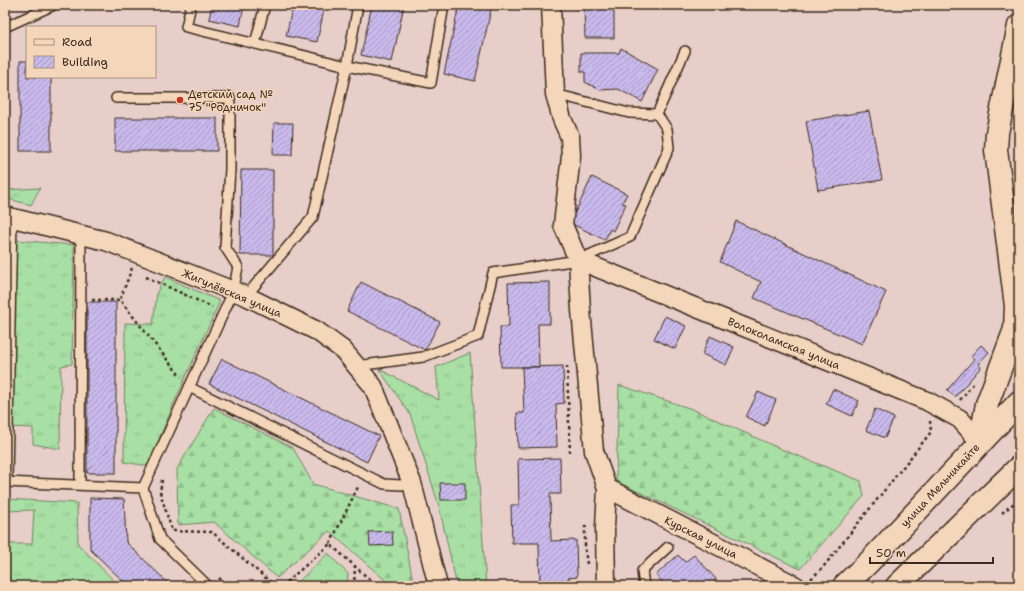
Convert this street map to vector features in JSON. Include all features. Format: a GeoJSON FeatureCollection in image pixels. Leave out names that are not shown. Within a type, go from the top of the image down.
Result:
{"type":"FeatureCollection","features":[{"type":"Feature","properties":{"kind":"main road"},"geometry":{"type":"LineString","coordinates":[[980,442],[987,404],[1015,329],[1016,306],[996,150],[997,133],[1019,26]]}},
{"type":"Feature","properties":{"kind":"main road","name":"улица Мельникайте"},"geometry":{"type":"LineString","coordinates":[[844,586],[869,562],[1019,402]]}},
{"type":"Feature","properties":{"kind":"main road"},"geometry":{"type":"LineString","coordinates":[[897,586],[1019,467]]}},
{"type":"Feature","properties":{"kind":"street"},"geometry":{"type":"LineString","coordinates":[[550,5],[555,94],[562,119],[570,137],[571,156],[563,225],[578,260],[594,451],[607,488],[605,526],[606,586]]}},
{"type":"Feature","properties":{"kind":"street","name":"Жигулёвская улица"},"geometry":{"type":"LineString","coordinates":[[8,217],[106,241],[240,294],[317,331],[343,350],[373,386],[412,483],[438,586]]}},
{"type":"Feature","properties":{"kind":"street","name":"Волоколамская улица"},"geometry":{"type":"LineString","coordinates":[[578,260],[935,405],[960,419],[980,442]]}},
{"type":"Feature","properties":{"kind":"street","name":"Курская улица"},"geometry":{"type":"LineString","coordinates":[[607,488],[802,584]]}},
{"type":"Feature","properties":{"kind":"lane"},"geometry":{"type":"LineString","coordinates":[[5,27],[54,5]]}},
{"type":"Feature","properties":{"kind":"lane"},"geometry":{"type":"LineString","coordinates":[[191,5],[186,27],[347,66],[431,83],[444,5]]}},
{"type":"Feature","properties":{"kind":"lane"},"geometry":{"type":"LineString","coordinates":[[256,44],[265,5]]}},
{"type":"Feature","properties":{"kind":"lane"},"geometry":{"type":"LineString","coordinates":[[208,586],[160,539],[143,488],[224,312],[313,217],[347,66],[358,5]]}},
{"type":"Feature","properties":{"kind":"lane"},"geometry":{"type":"LineString","coordinates":[[657,114],[685,50]]}},
{"type":"Feature","properties":{"kind":"lane"},"geometry":{"type":"LineString","coordinates":[[555,94],[629,114],[657,114]]}},
{"type":"Feature","properties":{"kind":"lane"},"geometry":{"type":"LineString","coordinates":[[116,98],[230,98],[230,169],[225,247],[238,267],[240,294]]}},
{"type":"Feature","properties":{"kind":"lane"},"geometry":{"type":"LineString","coordinates":[[357,366],[423,357],[478,336],[493,273],[578,260],[630,237],[669,148],[667,129],[657,114]]}},
{"type":"Feature","properties":{"kind":"lane"},"geometry":{"type":"LineString","coordinates":[[8,217],[6,482],[143,488]]}},
{"type":"Feature","properties":{"kind":"lane"},"geometry":{"type":"LineString","coordinates":[[80,485],[81,235]]}},
{"type":"Feature","properties":{"kind":"lane"},"geometry":{"type":"LineString","coordinates":[[189,387],[384,484],[401,485],[412,483]]}},
{"type":"Feature","properties":{"kind":"lane"},"geometry":{"type":"LineString","coordinates":[[644,586],[642,571],[668,547]]}},
{"type":"Feature","properties":{"kind":"path"},"geometry":{"type":"LineString","coordinates":[[120,300],[138,254]]}},
{"type":"Feature","properties":{"kind":"path"},"geometry":{"type":"LineString","coordinates":[[146,277],[224,312]]}},
{"type":"Feature","properties":{"kind":"path"},"geometry":{"type":"LineString","coordinates":[[81,300],[120,300]]}},
{"type":"Feature","properties":{"kind":"path"},"geometry":{"type":"LineString","coordinates":[[120,300],[189,387]]}},
{"type":"Feature","properties":{"kind":"path"},"geometry":{"type":"LineString","coordinates":[[802,584],[824,566],[931,432],[929,418],[935,405]]}},
{"type":"Feature","properties":{"kind":"path"},"geometry":{"type":"LineString","coordinates":[[282,586],[330,544],[364,474]]}},
{"type":"Feature","properties":{"kind":"path"},"geometry":{"type":"LineString","coordinates":[[162,477],[160,492],[172,531],[212,532],[275,586]]}},
{"type":"Feature","properties":{"kind":"path"},"geometry":{"type":"LineString","coordinates":[[1008,508],[1019,499]]}},
{"type":"Feature","properties":{"kind":"path"},"geometry":{"type":"LineString","coordinates":[[330,544],[377,586]]}},
{"type":"Feature","properties":{"kind":"path"},"geometry":{"type":"LineString","coordinates":[[354,586],[355,566]]}},
{"type":"Feature","properties":{"kind":"green space"},"geometry":{"type":"Polygon","coordinates":[[[40,188],[31,205],[5,198],[5,190],[40,188]]]}},
{"type":"Feature","properties":{"kind":"green space"},"geometry":{"type":"Polygon","coordinates":[[[15,240],[74,245],[72,364],[61,366],[60,449],[33,444],[33,428],[10,427],[15,240]]]}},
{"type":"Feature","properties":{"kind":"green space"},"geometry":{"type":"Polygon","coordinates":[[[165,277],[220,301],[174,403],[148,466],[124,462],[125,323],[153,324],[157,292],[165,277]]]}},
{"type":"Feature","properties":{"kind":"green space"},"geometry":{"type":"Polygon","coordinates":[[[470,353],[486,586],[463,586],[456,582],[439,506],[410,414],[379,369],[439,400],[436,367],[470,353]]]}},
{"type":"Feature","properties":{"kind":"green space"},"geometry":{"type":"Polygon","coordinates":[[[619,385],[692,409],[781,449],[861,481],[864,496],[800,569],[616,481],[619,385]]]}},
{"type":"Feature","properties":{"kind":"green space"},"geometry":{"type":"Polygon","coordinates":[[[214,408],[293,448],[313,484],[399,509],[414,586],[392,586],[329,531],[277,578],[214,522],[178,525],[177,469],[214,408]]]}},
{"type":"Feature","properties":{"kind":"green space"},"geometry":{"type":"Polygon","coordinates":[[[6,499],[77,503],[78,544],[119,586],[9,586],[7,544],[32,544],[34,510],[6,511],[6,499]]]}},
{"type":"Feature","properties":{"kind":"green space"},"geometry":{"type":"Polygon","coordinates":[[[328,553],[348,574],[347,586],[294,586],[328,553]]]}},
{"type":"Feature","properties":{"kind":"building"},"geometry":{"type":"Polygon","coordinates":[[[212,5],[244,5],[240,26],[209,19],[212,5]]]}},
{"type":"Feature","properties":{"kind":"building"},"geometry":{"type":"Polygon","coordinates":[[[293,5],[325,5],[317,42],[286,36],[293,5]]]}},
{"type":"Feature","properties":{"kind":"building"},"geometry":{"type":"Polygon","coordinates":[[[372,5],[404,5],[392,62],[361,55],[372,5]]]}},
{"type":"Feature","properties":{"kind":"building"},"geometry":{"type":"Polygon","coordinates":[[[459,5],[492,5],[475,81],[444,74],[459,5]]]}},
{"type":"Feature","properties":{"kind":"building"},"geometry":{"type":"Polygon","coordinates":[[[584,5],[614,5],[614,38],[585,38],[584,5]]]}},
{"type":"Feature","properties":{"kind":"building"},"geometry":{"type":"Polygon","coordinates":[[[621,48],[658,69],[642,102],[618,89],[600,90],[585,82],[585,72],[581,72],[581,53],[619,53],[621,48]]]}},
{"type":"Feature","properties":{"kind":"building"},"geometry":{"type":"Polygon","coordinates":[[[20,61],[26,61],[26,78],[51,78],[51,151],[20,151],[20,61]]]}},
{"type":"Feature","properties":{"kind":"building"},"geometry":{"type":"Polygon","coordinates":[[[869,111],[882,180],[818,190],[806,121],[869,111]]]}},
{"type":"Feature","properties":{"kind":"building"},"geometry":{"type":"Polygon","coordinates":[[[115,118],[217,118],[217,151],[115,151],[115,118]]]}},
{"type":"Feature","properties":{"kind":"building"},"geometry":{"type":"Polygon","coordinates":[[[274,123],[293,123],[292,155],[273,155],[274,123]]]}},
{"type":"Feature","properties":{"kind":"building"},"geometry":{"type":"Polygon","coordinates":[[[241,170],[273,170],[273,255],[240,255],[241,170]]]}},
{"type":"Feature","properties":{"kind":"building"},"geometry":{"type":"Polygon","coordinates":[[[592,177],[627,194],[622,203],[626,204],[613,231],[610,229],[605,240],[570,223],[592,177]]]}},
{"type":"Feature","properties":{"kind":"building"},"geometry":{"type":"Polygon","coordinates":[[[736,221],[886,292],[862,344],[754,298],[761,282],[720,262],[736,221]]]}},
{"type":"Feature","properties":{"kind":"building"},"geometry":{"type":"Polygon","coordinates":[[[361,282],[440,322],[425,350],[347,311],[361,282]]]}},
{"type":"Feature","properties":{"kind":"building"},"geometry":{"type":"Polygon","coordinates":[[[550,282],[550,324],[538,324],[539,367],[501,367],[500,327],[509,327],[508,283],[550,282]]]}},
{"type":"Feature","properties":{"kind":"building"},"geometry":{"type":"Polygon","coordinates":[[[87,302],[116,302],[116,473],[87,473],[87,302]]]}},
{"type":"Feature","properties":{"kind":"building"},"geometry":{"type":"Polygon","coordinates":[[[665,316],[686,326],[675,349],[654,339],[665,316]]]}},
{"type":"Feature","properties":{"kind":"building"},"geometry":{"type":"Polygon","coordinates":[[[710,336],[734,347],[726,365],[702,354],[710,336]]]}},
{"type":"Feature","properties":{"kind":"building"},"geometry":{"type":"Polygon","coordinates":[[[981,345],[989,352],[978,364],[981,367],[955,397],[947,390],[974,359],[971,356],[981,345]]]}},
{"type":"Feature","properties":{"kind":"building"},"geometry":{"type":"Polygon","coordinates":[[[222,359],[379,436],[367,462],[209,384],[222,359]]]}},
{"type":"Feature","properties":{"kind":"building"},"geometry":{"type":"Polygon","coordinates":[[[563,366],[564,403],[556,404],[557,447],[518,448],[517,413],[524,413],[522,367],[563,366]]]}},
{"type":"Feature","properties":{"kind":"building"},"geometry":{"type":"Polygon","coordinates":[[[833,389],[859,401],[852,416],[826,404],[833,389]]]}},
{"type":"Feature","properties":{"kind":"building"},"geometry":{"type":"Polygon","coordinates":[[[758,392],[776,400],[765,426],[746,417],[758,392]]]}},
{"type":"Feature","properties":{"kind":"building"},"geometry":{"type":"Polygon","coordinates":[[[875,409],[894,418],[885,438],[866,430],[875,409]]]}},
{"type":"Feature","properties":{"kind":"building"},"geometry":{"type":"Polygon","coordinates":[[[560,458],[561,494],[550,494],[551,541],[576,540],[577,577],[568,578],[568,586],[540,586],[539,543],[512,543],[511,505],[519,505],[518,459],[560,458]]]}},
{"type":"Feature","properties":{"kind":"building"},"geometry":{"type":"Polygon","coordinates":[[[440,483],[465,483],[465,500],[441,500],[440,483]]]}},
{"type":"Feature","properties":{"kind":"building"},"geometry":{"type":"Polygon","coordinates":[[[90,498],[124,499],[126,542],[171,586],[128,586],[90,549],[90,498]]]}},
{"type":"Feature","properties":{"kind":"building"},"geometry":{"type":"Polygon","coordinates":[[[392,531],[393,545],[370,546],[369,532],[392,531]]]}},
{"type":"Feature","properties":{"kind":"building"},"geometry":{"type":"Polygon","coordinates":[[[678,555],[685,562],[694,555],[716,579],[710,586],[666,586],[656,575],[678,555]]]}},
{"type":"Feature","properties":{"kind":"place","name":"Детский сад № 75 \"Родничок\""},"geometry":{"type":"Point","coordinates":[180,100]}}]}
